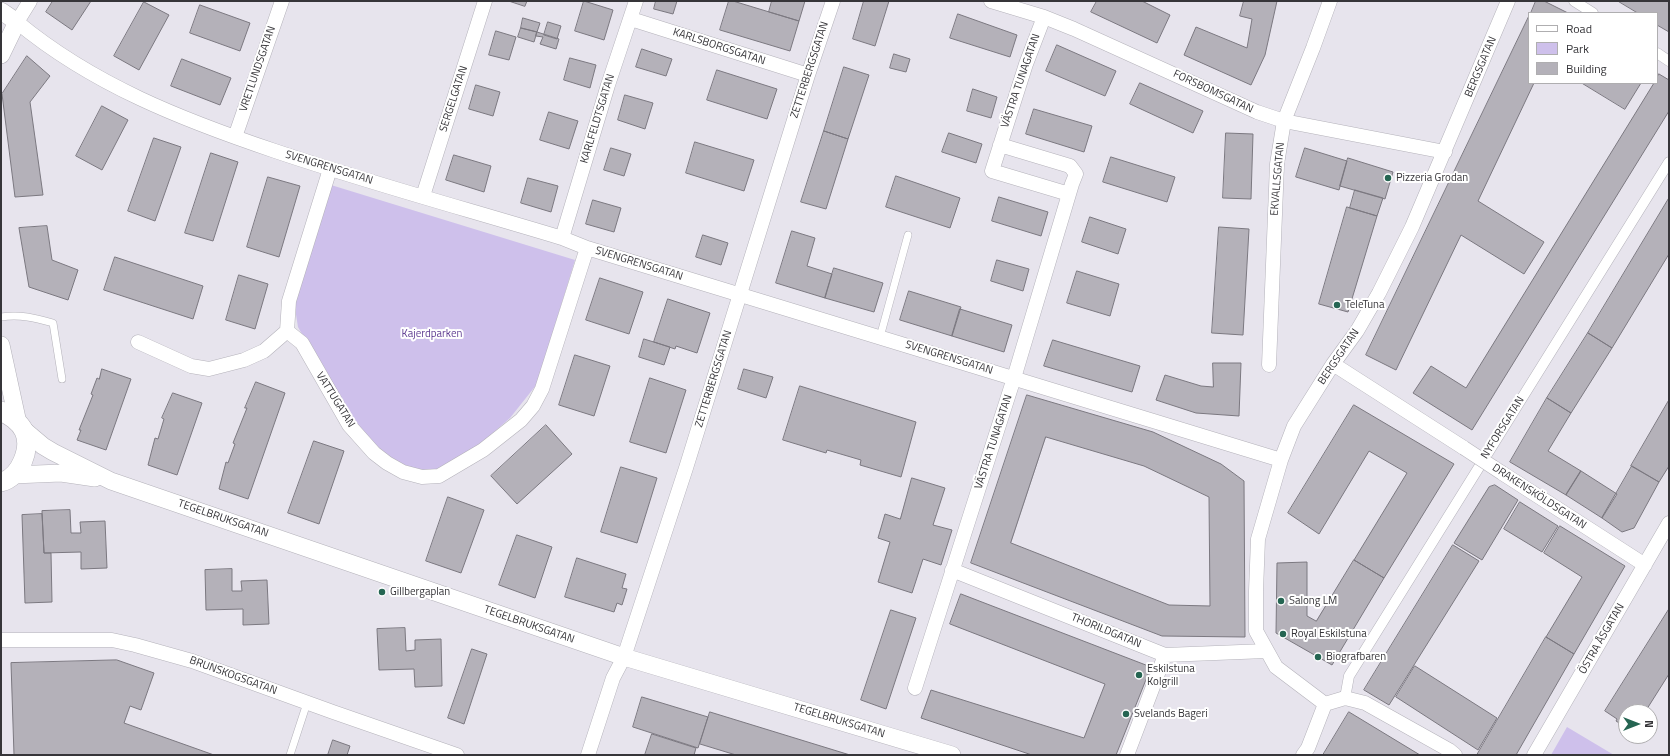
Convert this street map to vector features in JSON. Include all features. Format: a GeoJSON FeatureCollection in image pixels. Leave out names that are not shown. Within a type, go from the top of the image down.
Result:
{"type":"FeatureCollection","features":[{"type":"Feature","properties":{"kind":"main road"},"geometry":{"type":"LineString","coordinates":[[1,411],[10,415],[21,427],[27,439],[25,453],[20,465],[7,479]]}},
{"type":"Feature","properties":{"kind":"street"},"geometry":{"type":"LineString","coordinates":[[1,55],[17,22],[30,1]]}},
{"type":"Feature","properties":{"kind":"street","name":"VRETLUNDSGATAN"},"geometry":{"type":"LineString","coordinates":[[235,137],[282,1]]}},
{"type":"Feature","properties":{"kind":"street","name":"SERGELGATAN"},"geometry":{"type":"LineString","coordinates":[[423,196],[485,1]]}},
{"type":"Feature","properties":{"kind":"street","name":"KARLFELDTSGATAN"},"geometry":{"type":"LineString","coordinates":[[562,238],[606,93],[636,1]]}},
{"type":"Feature","properties":{"kind":"street","name":"ZETTERBERGSGATAN"},"geometry":{"type":"LineString","coordinates":[[588,755],[613,678],[624,657],[832,1]]}},
{"type":"Feature","properties":{"kind":"street","name":"FORSBOMSGATAN"},"geometry":{"type":"LineString","coordinates":[[991,1],[1044,17],[1074,29],[1257,112],[1284,121],[1445,152]]}},
{"type":"Feature","properties":{"kind":"street","name":"EKVALLSGATAN"},"geometry":{"type":"LineString","coordinates":[[1269,366],[1276,164],[1284,121],[1330,1]]}},
{"type":"Feature","properties":{"kind":"street","name":"BERGSGATAN"},"geometry":{"type":"LineString","coordinates":[[1325,704],[1276,667],[1256,631],[1258,540],[1281,460],[1294,426],[1333,364],[1357,331],[1379,294],[1412,227],[1508,1]]}},
{"type":"Feature","properties":{"kind":"street"},"geometry":{"type":"LineString","coordinates":[[1574,1],[1591,12]]}},
{"type":"Feature","properties":{"kind":"street"},"geometry":{"type":"LineString","coordinates":[[1,11],[17,22]]}},
{"type":"Feature","properties":{"kind":"street","name":"VÄSTRA TUNAGATAN"},"geometry":{"type":"LineString","coordinates":[[1044,17],[1026,64],[992,171],[1069,194]]}},
{"type":"Feature","properties":{"kind":"street","name":"KARLSBORGSGATAN"},"geometry":{"type":"LineString","coordinates":[[631,19],[808,75]]}},
{"type":"Feature","properties":{"kind":"street","name":"SVENGRENSGATAN"},"geometry":{"type":"LineString","coordinates":[[17,22],[82,69],[146,103],[235,137],[330,169],[562,238],[587,248],[1281,460]]}},
{"type":"Feature","properties":{"kind":"street"},"geometry":{"type":"LineString","coordinates":[[1658,54],[1669,61]]}},
{"type":"Feature","properties":{"kind":"street","name":"VÄSTRA TUNAGATAN"},"geometry":{"type":"LineString","coordinates":[[915,688],[1014,378],[1076,174],[1070,166],[1000,146]]}},
{"type":"Feature","properties":{"kind":"street","name":"NYFORSGATAN"},"geometry":{"type":"LineString","coordinates":[[1345,698],[1349,676],[1669,162]]}},
{"type":"Feature","properties":{"kind":"street"},"geometry":{"type":"LineString","coordinates":[[138,342],[191,366],[210,368],[244,360],[264,351],[287,331],[289,301],[330,169]]}},
{"type":"Feature","properties":{"kind":"street","name":"VATTUGATAN"},"geometry":{"type":"LineString","coordinates":[[287,331],[302,343],[349,425],[374,452],[387,463],[403,472],[422,477],[439,476],[483,450],[520,420],[532,406],[542,389],[587,248]]}},
{"type":"Feature","properties":{"kind":"street"},"geometry":{"type":"LineString","coordinates":[[1,345],[21,427]]}},
{"type":"Feature","properties":{"kind":"street","name":"DRAKENSKÖLDSGATAN"},"geometry":{"type":"LineString","coordinates":[[1333,364],[1645,565]]}},
{"type":"Feature","properties":{"kind":"street","name":"TEGELBRUKSGATAN"},"geometry":{"type":"LineString","coordinates":[[21,427],[53,452],[110,481],[624,657],[952,755]]}},
{"type":"Feature","properties":{"kind":"street","name":"TEGELBRUKSGATAN"},"geometry":{"type":"LineString","coordinates":[[7,479],[61,473],[110,481]]}},
{"type":"Feature","properties":{"kind":"street","name":"ÖSTRA ÅSGATAN"},"geometry":{"type":"LineString","coordinates":[[1534,755],[1669,523]]}},
{"type":"Feature","properties":{"kind":"street","name":"THORILDGATAN"},"geometry":{"type":"LineString","coordinates":[[952,570],[1165,655],[1266,651]]}},
{"type":"Feature","properties":{"kind":"street","name":"BRUNSKOGSGATAN"},"geometry":{"type":"LineString","coordinates":[[1,640],[112,640],[135,645],[192,661],[306,703],[457,755]]}},
{"type":"Feature","properties":{"kind":"street"},"geometry":{"type":"LineString","coordinates":[[1127,755],[1165,655]]}},
{"type":"Feature","properties":{"kind":"street"},"geometry":{"type":"LineString","coordinates":[[1303,755],[1308,748],[1325,704],[1345,698],[1365,702],[1449,750],[1455,755]]}},
{"type":"Feature","properties":{"kind":"lane"},"geometry":{"type":"LineString","coordinates":[[880,337],[908,235]]}},
{"type":"Feature","properties":{"kind":"lane"},"geometry":{"type":"LineString","coordinates":[[1,317],[13,315],[30,316],[53,323],[62,379]]}},
{"type":"Feature","properties":{"kind":"lane"},"geometry":{"type":"LineString","coordinates":[[290,755],[306,703]]}},
{"type":"Feature","properties":{"kind":"green space","name":"Kajerdparken"},"geometry":{"type":"Polygon","coordinates":[[[331,185],[575,260],[537,384],[510,418],[477,447],[455,461],[433,471],[414,472],[382,456],[354,427],[298,327],[294,302],[331,185]]]}},
{"type":"Feature","properties":{"kind":"green space"},"geometry":{"type":"Polygon","coordinates":[[[1567,727],[1614,755],[1551,755],[1567,727]]]}},
{"type":"Feature","properties":{"kind":"building"},"geometry":{"type":"Polygon","coordinates":[[[53,1],[91,1],[72,30],[46,12],[53,1]]]}},
{"type":"Feature","properties":{"kind":"building"},"geometry":{"type":"Polygon","coordinates":[[[509,1],[527,1],[525,6],[509,1]]]}},
{"type":"Feature","properties":{"kind":"building"},"geometry":{"type":"Polygon","coordinates":[[[584,1],[613,10],[604,40],[575,31],[584,1]]]}},
{"type":"Feature","properties":{"kind":"building"},"geometry":{"type":"Polygon","coordinates":[[[656,1],[677,1],[673,14],[654,9],[656,1]]]}},
{"type":"Feature","properties":{"kind":"building"},"geometry":{"type":"Polygon","coordinates":[[[729,1],[799,21],[790,51],[720,30],[729,1]]]}},
{"type":"Feature","properties":{"kind":"building"},"geometry":{"type":"Polygon","coordinates":[[[772,1],[805,1],[799,21],[769,12],[772,1]]]}},
{"type":"Feature","properties":{"kind":"building"},"geometry":{"type":"Polygon","coordinates":[[[864,1],[889,1],[875,46],[853,39],[864,1]]]}},
{"type":"Feature","properties":{"kind":"building"},"geometry":{"type":"Polygon","coordinates":[[[1097,1],[1142,1],[1170,15],[1157,43],[1091,12],[1097,1]]]}},
{"type":"Feature","properties":{"kind":"building"},"geometry":{"type":"Polygon","coordinates":[[[1244,1],[1277,1],[1265,55],[1251,85],[1184,55],[1196,27],[1247,48],[1252,19],[1240,16],[1244,1]]]}},
{"type":"Feature","properties":{"kind":"building"},"geometry":{"type":"Polygon","coordinates":[[[1536,1],[1544,1],[1566,12],[1531,12],[1536,1]]]}},
{"type":"Feature","properties":{"kind":"building"},"geometry":{"type":"Polygon","coordinates":[[[1618,1],[1669,1],[1669,32],[1658,26],[1658,12],[1636,12],[1618,1]]]}},
{"type":"Feature","properties":{"kind":"building"},"geometry":{"type":"Polygon","coordinates":[[[144,2],[169,15],[139,70],[114,56],[144,2]]]}},
{"type":"Feature","properties":{"kind":"building"},"geometry":{"type":"Polygon","coordinates":[[[200,5],[250,23],[240,51],[190,33],[200,5]]]}},
{"type":"Feature","properties":{"kind":"building"},"geometry":{"type":"Polygon","coordinates":[[[958,14],[1017,35],[1010,57],[950,38],[958,14]]]}},
{"type":"Feature","properties":{"kind":"building"},"geometry":{"type":"Polygon","coordinates":[[[523,18],[540,23],[537,32],[521,28],[523,18]]]}},
{"type":"Feature","properties":{"kind":"building"},"geometry":{"type":"Polygon","coordinates":[[[1528,18],[1528,84],[1534,84],[1478,201],[1544,242],[1524,274],[1461,235],[1396,370],[1366,355],[1528,18]]]}},
{"type":"Feature","properties":{"kind":"building"},"geometry":{"type":"Polygon","coordinates":[[[548,22],[561,26],[557,39],[544,35],[548,22]]]}},
{"type":"Feature","properties":{"kind":"building"},"geometry":{"type":"Polygon","coordinates":[[[521,28],[537,32],[534,42],[518,37],[521,28]]]}},
{"type":"Feature","properties":{"kind":"building"},"geometry":{"type":"Polygon","coordinates":[[[496,31],[516,37],[509,60],[489,55],[496,31]]]}},
{"type":"Feature","properties":{"kind":"building"},"geometry":{"type":"Polygon","coordinates":[[[537,32],[559,39],[556,49],[540,44],[543,37],[536,36],[537,32]]]}},
{"type":"Feature","properties":{"kind":"building"},"geometry":{"type":"Polygon","coordinates":[[[1057,45],[1116,71],[1105,96],[1046,71],[1057,45]]]}},
{"type":"Feature","properties":{"kind":"building"},"geometry":{"type":"Polygon","coordinates":[[[642,49],[672,59],[666,76],[636,67],[642,49]]]}},
{"type":"Feature","properties":{"kind":"building"},"geometry":{"type":"Polygon","coordinates":[[[894,54],[910,59],[906,72],[890,68],[894,54]]]}},
{"type":"Feature","properties":{"kind":"building"},"geometry":{"type":"Polygon","coordinates":[[[27,56],[50,76],[30,102],[43,195],[15,197],[2,94],[27,56]]]}},
{"type":"Feature","properties":{"kind":"building"},"geometry":{"type":"Polygon","coordinates":[[[570,58],[596,65],[590,88],[564,80],[570,58]]]}},
{"type":"Feature","properties":{"kind":"building"},"geometry":{"type":"Polygon","coordinates":[[[182,59],[231,78],[220,105],[171,86],[182,59]]]}},
{"type":"Feature","properties":{"kind":"building"},"geometry":{"type":"Polygon","coordinates":[[[844,67],[869,75],[848,139],[824,131],[844,67]]]}},
{"type":"Feature","properties":{"kind":"building"},"geometry":{"type":"Polygon","coordinates":[[[717,70],[777,89],[767,119],[707,100],[717,70]]]}},
{"type":"Feature","properties":{"kind":"building"},"geometry":{"type":"Polygon","coordinates":[[[1659,74],[1669,80],[1669,111],[1472,430],[1413,393],[1431,366],[1466,388],[1653,84],[1658,84],[1659,74]]]}},
{"type":"Feature","properties":{"kind":"building"},"geometry":{"type":"Polygon","coordinates":[[[1140,83],[1203,111],[1193,133],[1130,104],[1140,83]]]}},
{"type":"Feature","properties":{"kind":"building"},"geometry":{"type":"Polygon","coordinates":[[[1584,84],[1640,84],[1625,109],[1584,84]]]}},
{"type":"Feature","properties":{"kind":"building"},"geometry":{"type":"Polygon","coordinates":[[[476,85],[500,92],[493,116],[469,109],[476,85]]]}},
{"type":"Feature","properties":{"kind":"building"},"geometry":{"type":"Polygon","coordinates":[[[973,89],[997,97],[991,118],[967,111],[973,89]]]}},
{"type":"Feature","properties":{"kind":"building"},"geometry":{"type":"Polygon","coordinates":[[[625,95],[653,103],[645,129],[618,120],[625,95]]]}},
{"type":"Feature","properties":{"kind":"building"},"geometry":{"type":"Polygon","coordinates":[[[102,106],[128,120],[102,170],[76,156],[102,106]]]}},
{"type":"Feature","properties":{"kind":"building"},"geometry":{"type":"Polygon","coordinates":[[[1034,109],[1092,126],[1084,152],[1026,134],[1034,109]]]}},
{"type":"Feature","properties":{"kind":"building"},"geometry":{"type":"Polygon","coordinates":[[[549,112],[578,121],[569,149],[540,140],[549,112]]]}},
{"type":"Feature","properties":{"kind":"building"},"geometry":{"type":"Polygon","coordinates":[[[824,131],[848,139],[826,209],[801,202],[824,131]]]}},
{"type":"Feature","properties":{"kind":"building"},"geometry":{"type":"Polygon","coordinates":[[[949,133],[982,144],[976,163],[942,152],[949,133]]]}},
{"type":"Feature","properties":{"kind":"building"},"geometry":{"type":"Polygon","coordinates":[[[1226,133],[1253,134],[1251,199],[1223,198],[1226,133]]]}},
{"type":"Feature","properties":{"kind":"building"},"geometry":{"type":"Polygon","coordinates":[[[154,138],[181,147],[155,221],[128,211],[154,138]]]}},
{"type":"Feature","properties":{"kind":"building"},"geometry":{"type":"Polygon","coordinates":[[[695,142],[754,160],[744,191],[686,173],[695,142]]]}},
{"type":"Feature","properties":{"kind":"building"},"geometry":{"type":"Polygon","coordinates":[[[611,148],[631,154],[624,176],[604,170],[611,148]]]}},
{"type":"Feature","properties":{"kind":"building"},"geometry":{"type":"Polygon","coordinates":[[[1305,148],[1347,161],[1339,190],[1296,177],[1305,148]]]}},
{"type":"Feature","properties":{"kind":"building"},"geometry":{"type":"Polygon","coordinates":[[[211,153],[238,162],[213,241],[185,233],[211,153]]]}},
{"type":"Feature","properties":{"kind":"building"},"geometry":{"type":"Polygon","coordinates":[[[454,155],[491,166],[484,192],[446,180],[454,155]]]}},
{"type":"Feature","properties":{"kind":"building"},"geometry":{"type":"Polygon","coordinates":[[[1111,157],[1175,177],[1167,202],[1103,182],[1111,157]]]}},
{"type":"Feature","properties":{"kind":"building"},"geometry":{"type":"Polygon","coordinates":[[[1348,158],[1393,172],[1385,199],[1340,186],[1348,158]]]}},
{"type":"Feature","properties":{"kind":"building"},"geometry":{"type":"Polygon","coordinates":[[[896,176],[960,198],[950,228],[886,207],[896,176]]]}},
{"type":"Feature","properties":{"kind":"building"},"geometry":{"type":"Polygon","coordinates":[[[268,177],[300,186],[279,257],[247,247],[268,177]]]}},
{"type":"Feature","properties":{"kind":"building"},"geometry":{"type":"Polygon","coordinates":[[[528,178],[558,186],[551,212],[521,203],[528,178]]]}},
{"type":"Feature","properties":{"kind":"building"},"geometry":{"type":"Polygon","coordinates":[[[1355,190],[1383,198],[1377,216],[1350,208],[1355,190]]]}},
{"type":"Feature","properties":{"kind":"building"},"geometry":{"type":"Polygon","coordinates":[[[999,197],[1048,212],[1041,236],[992,221],[999,197]]]}},
{"type":"Feature","properties":{"kind":"building"},"geometry":{"type":"Polygon","coordinates":[[[1669,198],[1669,254],[1612,348],[1588,333],[1669,198]]]}},
{"type":"Feature","properties":{"kind":"building"},"geometry":{"type":"Polygon","coordinates":[[[593,200],[621,208],[614,232],[586,224],[593,200]]]}},
{"type":"Feature","properties":{"kind":"building"},"geometry":{"type":"Polygon","coordinates":[[[1347,207],[1377,216],[1348,312],[1319,304],[1347,207]]]}},
{"type":"Feature","properties":{"kind":"building"},"geometry":{"type":"Polygon","coordinates":[[[1090,217],[1126,229],[1118,254],[1082,242],[1090,217]]]}},
{"type":"Feature","properties":{"kind":"building"},"geometry":{"type":"Polygon","coordinates":[[[47,226],[52,260],[78,270],[68,300],[29,287],[19,228],[47,226]]]}},
{"type":"Feature","properties":{"kind":"building"},"geometry":{"type":"Polygon","coordinates":[[[1219,227],[1249,229],[1243,335],[1212,333],[1219,227]]]}},
{"type":"Feature","properties":{"kind":"building"},"geometry":{"type":"Polygon","coordinates":[[[792,231],[815,238],[807,266],[832,274],[825,298],[776,283],[792,231]]]}},
{"type":"Feature","properties":{"kind":"building"},"geometry":{"type":"Polygon","coordinates":[[[703,235],[728,243],[721,265],[696,257],[703,235]]]}},
{"type":"Feature","properties":{"kind":"building"},"geometry":{"type":"Polygon","coordinates":[[[115,257],[203,286],[193,319],[104,290],[115,257]]]}},
{"type":"Feature","properties":{"kind":"building"},"geometry":{"type":"Polygon","coordinates":[[[997,260],[1029,269],[1023,291],[991,281],[997,260]]]}},
{"type":"Feature","properties":{"kind":"building"},"geometry":{"type":"Polygon","coordinates":[[[834,268],[883,283],[874,312],[825,298],[834,268]]]}},
{"type":"Feature","properties":{"kind":"building"},"geometry":{"type":"Polygon","coordinates":[[[1077,271],[1119,284],[1110,316],[1067,303],[1077,271]]]}},
{"type":"Feature","properties":{"kind":"building"},"geometry":{"type":"Polygon","coordinates":[[[239,275],[268,284],[255,329],[226,320],[239,275]]]}},
{"type":"Feature","properties":{"kind":"building"},"geometry":{"type":"Polygon","coordinates":[[[600,278],[643,292],[629,334],[586,320],[600,278]]]}},
{"type":"Feature","properties":{"kind":"building"},"geometry":{"type":"Polygon","coordinates":[[[909,291],[961,307],[952,336],[900,320],[909,291]]]}},
{"type":"Feature","properties":{"kind":"building"},"geometry":{"type":"Polygon","coordinates":[[[668,299],[710,313],[697,353],[676,346],[675,349],[654,342],[668,299]]]}},
{"type":"Feature","properties":{"kind":"building"},"geometry":{"type":"Polygon","coordinates":[[[960,309],[1012,325],[1004,352],[952,336],[960,309]]]}},
{"type":"Feature","properties":{"kind":"building"},"geometry":{"type":"Polygon","coordinates":[[[1588,333],[1612,348],[1571,413],[1547,398],[1588,333]]]}},
{"type":"Feature","properties":{"kind":"building"},"geometry":{"type":"Polygon","coordinates":[[[644,339],[670,347],[664,365],[639,357],[644,339]]]}},
{"type":"Feature","properties":{"kind":"building"},"geometry":{"type":"Polygon","coordinates":[[[1053,340],[1140,366],[1132,392],[1044,366],[1053,340]]]}},
{"type":"Feature","properties":{"kind":"building"},"geometry":{"type":"Polygon","coordinates":[[[575,355],[610,366],[594,416],[559,405],[575,355]]]}},
{"type":"Feature","properties":{"kind":"building"},"geometry":{"type":"Polygon","coordinates":[[[1213,363],[1241,363],[1239,416],[1196,413],[1156,400],[1165,375],[1201,386],[1213,387],[1213,363]]]}},
{"type":"Feature","properties":{"kind":"building"},"geometry":{"type":"Polygon","coordinates":[[[102,369],[131,379],[106,450],[77,440],[81,430],[79,430],[93,395],[91,394],[97,378],[99,379],[102,369]]]}},
{"type":"Feature","properties":{"kind":"building"},"geometry":{"type":"Polygon","coordinates":[[[744,369],[773,377],[766,398],[738,389],[744,369]]]}},
{"type":"Feature","properties":{"kind":"building"},"geometry":{"type":"Polygon","coordinates":[[[650,378],[686,390],[666,453],[630,442],[650,378]]]}},
{"type":"Feature","properties":{"kind":"building"},"geometry":{"type":"Polygon","coordinates":[[[256,382],[285,393],[248,499],[219,489],[226,462],[228,463],[235,444],[233,443],[247,408],[245,408],[256,382]]]}},
{"type":"Feature","properties":{"kind":"building"},"geometry":{"type":"Polygon","coordinates":[[[800,386],[916,422],[901,477],[860,465],[861,460],[827,450],[826,453],[783,440],[800,386]]]}},
{"type":"Feature","properties":{"kind":"building"},"geometry":{"type":"Polygon","coordinates":[[[173,393],[202,403],[177,475],[148,465],[155,438],[158,439],[164,419],[162,418],[173,393]]]}},
{"type":"Feature","properties":{"kind":"building"},"geometry":{"type":"Polygon","coordinates":[[[1027,395],[1153,432],[1221,464],[1244,481],[1245,637],[1162,636],[971,563],[1027,395]],[[1046,437],[1011,543],[1169,605],[1210,606],[1209,497],[1144,466],[1046,437]]]}},
{"type":"Feature","properties":{"kind":"building"},"geometry":{"type":"Polygon","coordinates":[[[1547,398],[1571,413],[1548,451],[1581,471],[1566,495],[1510,462],[1547,398]]]}},
{"type":"Feature","properties":{"kind":"building"},"geometry":{"type":"Polygon","coordinates":[[[1669,400],[1669,466],[1659,482],[1631,466],[1669,400]]]}},
{"type":"Feature","properties":{"kind":"building"},"geometry":{"type":"Polygon","coordinates":[[[1354,405],[1454,464],[1384,578],[1354,560],[1407,473],[1369,451],[1319,534],[1288,513],[1354,405]]]}},
{"type":"Feature","properties":{"kind":"building"},"geometry":{"type":"Polygon","coordinates":[[[546,425],[572,454],[517,504],[491,476],[546,425]]]}},
{"type":"Feature","properties":{"kind":"building"},"geometry":{"type":"Polygon","coordinates":[[[314,441],[344,451],[319,524],[288,513],[314,441]]]}},
{"type":"Feature","properties":{"kind":"building"},"geometry":{"type":"Polygon","coordinates":[[[1632,466],[1659,482],[1634,528],[1622,532],[1602,518],[1632,466]]]}},
{"type":"Feature","properties":{"kind":"building"},"geometry":{"type":"Polygon","coordinates":[[[621,467],[657,478],[637,543],[601,532],[621,467]]]}},
{"type":"Feature","properties":{"kind":"building"},"geometry":{"type":"Polygon","coordinates":[[[1581,471],[1617,494],[1602,518],[1566,495],[1581,471]]]}},
{"type":"Feature","properties":{"kind":"building"},"geometry":{"type":"Polygon","coordinates":[[[912,478],[945,488],[933,525],[952,530],[941,565],[923,559],[912,593],[878,582],[890,542],[878,538],[885,514],[900,519],[912,478]]]}},
{"type":"Feature","properties":{"kind":"building"},"geometry":{"type":"Polygon","coordinates":[[[1495,485],[1518,500],[1482,560],[1454,543],[1489,487],[1495,485]]]}},
{"type":"Feature","properties":{"kind":"building"},"geometry":{"type":"Polygon","coordinates":[[[448,497],[484,510],[461,573],[426,561],[448,497]]]}},
{"type":"Feature","properties":{"kind":"building"},"geometry":{"type":"Polygon","coordinates":[[[1520,502],[1558,526],[1542,552],[1504,529],[1520,502]]]}},
{"type":"Feature","properties":{"kind":"building"},"geometry":{"type":"Polygon","coordinates":[[[70,510],[71,533],[81,533],[80,522],[105,521],[107,568],[81,569],[81,552],[44,553],[42,511],[70,510]]]}},
{"type":"Feature","properties":{"kind":"building"},"geometry":{"type":"Polygon","coordinates":[[[42,514],[44,553],[51,553],[52,602],[25,603],[22,515],[42,514]]]}},
{"type":"Feature","properties":{"kind":"building"},"geometry":{"type":"Polygon","coordinates":[[[1560,526],[1625,566],[1574,654],[1546,637],[1582,577],[1544,553],[1560,526]]]}},
{"type":"Feature","properties":{"kind":"building"},"geometry":{"type":"Polygon","coordinates":[[[517,535],[552,547],[535,598],[499,585],[517,535]]]}},
{"type":"Feature","properties":{"kind":"building"},"geometry":{"type":"Polygon","coordinates":[[[1453,545],[1479,561],[1389,705],[1364,690],[1453,545]]]}},
{"type":"Feature","properties":{"kind":"building"},"geometry":{"type":"Polygon","coordinates":[[[577,558],[626,574],[622,588],[627,589],[622,605],[617,603],[614,612],[565,597],[577,558]]]}},
{"type":"Feature","properties":{"kind":"building"},"geometry":{"type":"Polygon","coordinates":[[[1354,560],[1384,578],[1332,665],[1276,633],[1277,563],[1307,562],[1307,616],[1316,621],[1354,560]]]}},
{"type":"Feature","properties":{"kind":"building"},"geometry":{"type":"Polygon","coordinates":[[[232,569],[232,591],[242,591],[241,581],[267,580],[269,624],[243,625],[243,609],[206,610],[205,570],[232,569]]]}},
{"type":"Feature","properties":{"kind":"building"},"geometry":{"type":"Polygon","coordinates":[[[961,594],[1151,667],[1116,755],[1032,755],[921,718],[931,690],[1084,738],[1105,684],[950,624],[961,594]]]}},
{"type":"Feature","properties":{"kind":"building"},"geometry":{"type":"Polygon","coordinates":[[[1669,609],[1669,674],[1650,704],[1618,704],[1618,722],[1616,721],[1617,719],[1605,711],[1669,609]]]}},
{"type":"Feature","properties":{"kind":"building"},"geometry":{"type":"Polygon","coordinates":[[[891,610],[916,618],[886,709],[861,700],[891,610]]]}},
{"type":"Feature","properties":{"kind":"building"},"geometry":{"type":"Polygon","coordinates":[[[405,628],[406,651],[415,650],[415,640],[441,639],[442,686],[415,687],[414,669],[379,670],[377,629],[405,628]]]}},
{"type":"Feature","properties":{"kind":"building"},"geometry":{"type":"Polygon","coordinates":[[[1546,637],[1574,654],[1516,755],[1477,755],[1546,637]]]}},
{"type":"Feature","properties":{"kind":"building"},"geometry":{"type":"Polygon","coordinates":[[[472,649],[487,654],[464,724],[448,718],[472,649]]]}},
{"type":"Feature","properties":{"kind":"building"},"geometry":{"type":"Polygon","coordinates":[[[117,660],[154,673],[141,710],[130,706],[124,723],[214,755],[14,755],[11,663],[117,660]]]}},
{"type":"Feature","properties":{"kind":"building"},"geometry":{"type":"Polygon","coordinates":[[[1415,666],[1497,718],[1478,750],[1396,697],[1415,666]]]}},
{"type":"Feature","properties":{"kind":"building"},"geometry":{"type":"Polygon","coordinates":[[[642,697],[708,717],[698,748],[633,727],[642,697]]]}},
{"type":"Feature","properties":{"kind":"building"},"geometry":{"type":"Polygon","coordinates":[[[710,712],[850,755],[736,755],[700,744],[710,712]]]}},
{"type":"Feature","properties":{"kind":"building"},"geometry":{"type":"Polygon","coordinates":[[[1349,712],[1420,755],[1323,755],[1349,712]]]}},
{"type":"Feature","properties":{"kind":"building"},"geometry":{"type":"Polygon","coordinates":[[[652,734],[696,748],[694,755],[645,755],[652,734]]]}},
{"type":"Feature","properties":{"kind":"building"},"geometry":{"type":"Polygon","coordinates":[[[333,740],[350,746],[347,755],[328,755],[333,740]]]}},
{"type":"Feature","properties":{"kind":"place","name":"Pizzeria Grodan"},"geometry":{"type":"Point","coordinates":[1388,178]}},
{"type":"Feature","properties":{"kind":"place","name":"TeleTuna"},"geometry":{"type":"Point","coordinates":[1337,305]}},
{"type":"Feature","properties":{"kind":"place","name":"Gillbergaplan"},"geometry":{"type":"Point","coordinates":[382,592]}},
{"type":"Feature","properties":{"kind":"place","name":"Salong LM"},"geometry":{"type":"Point","coordinates":[1281,601]}},
{"type":"Feature","properties":{"kind":"place","name":"Royal Eskilstuna"},"geometry":{"type":"Point","coordinates":[1283,634]}},
{"type":"Feature","properties":{"kind":"place","name":"Biografbaren"},"geometry":{"type":"Point","coordinates":[1318,657]}},
{"type":"Feature","properties":{"kind":"place","name":"Eskilstuna Kolgrill"},"geometry":{"type":"Point","coordinates":[1139,675]}},
{"type":"Feature","properties":{"kind":"place","name":"Svelands Bageri"},"geometry":{"type":"Point","coordinates":[1126,714]}}]}
